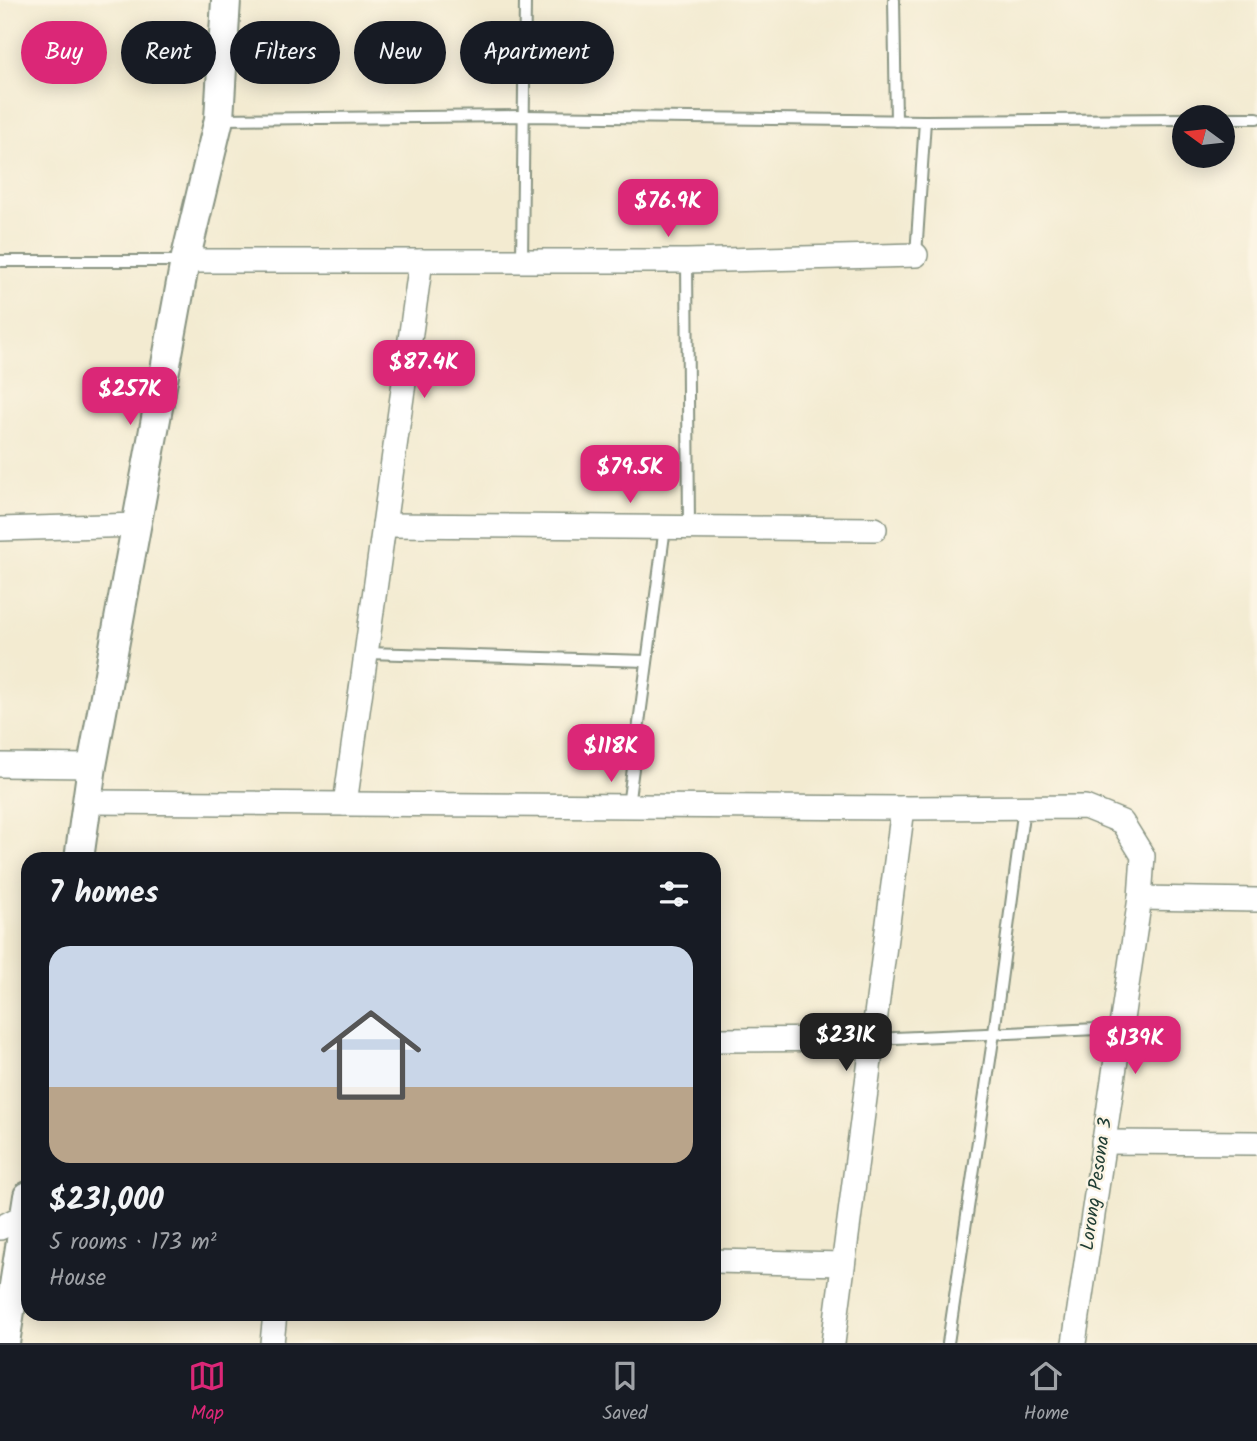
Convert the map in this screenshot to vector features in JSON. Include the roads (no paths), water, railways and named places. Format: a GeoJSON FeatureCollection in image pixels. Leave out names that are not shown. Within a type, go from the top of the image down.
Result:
{"type":"FeatureCollection","features":[{"type":"Feature","properties":{"kind":"street"},"geometry":{"type":"LineString","coordinates":[[80,852],[92,766],[185,261],[219,119],[226,0]]}},
{"type":"Feature","properties":{"kind":"street"},"geometry":{"type":"LineString","coordinates":[[185,261],[687,261],[916,255]]}},
{"type":"Feature","properties":{"kind":"street"},"geometry":{"type":"LineString","coordinates":[[345,804],[421,261]]}},
{"type":"Feature","properties":{"kind":"street"},"geometry":{"type":"LineString","coordinates":[[0,529],[138,525]]}},
{"type":"Feature","properties":{"kind":"street"},"geometry":{"type":"LineString","coordinates":[[384,525],[875,529]]}},
{"type":"Feature","properties":{"kind":"street"},"geometry":{"type":"LineString","coordinates":[[0,765],[92,766]]}},
{"type":"Feature","properties":{"kind":"street"},"geometry":{"type":"LineString","coordinates":[[88,802],[1024,807]]}},
{"type":"Feature","properties":{"kind":"street","name":"Lorong Pesona 3"},"geometry":{"type":"LineString","coordinates":[[1024,807],[1085,807],[1122,822],[1143,856],[1140,898],[1074,1343]]}},
{"type":"Feature","properties":{"kind":"street"},"geometry":{"type":"LineString","coordinates":[[833,1343],[903,808]]}},
{"type":"Feature","properties":{"kind":"street"},"geometry":{"type":"LineString","coordinates":[[1140,898],[1257,900]]}},
{"type":"Feature","properties":{"kind":"street"},"geometry":{"type":"LineString","coordinates":[[721,1040],[873,1039]]}},
{"type":"Feature","properties":{"kind":"street"},"geometry":{"type":"LineString","coordinates":[[1103,1142],[1257,1143]]}},
{"type":"Feature","properties":{"kind":"street"},"geometry":{"type":"LineString","coordinates":[[0,1228],[21,1210]]}},
{"type":"Feature","properties":{"kind":"street"},"geometry":{"type":"LineString","coordinates":[[5,1343],[6,1287],[21,1228]]}},
{"type":"Feature","properties":{"kind":"street"},"geometry":{"type":"LineString","coordinates":[[721,1261],[843,1264]]}},
{"type":"Feature","properties":{"kind":"street"},"geometry":{"type":"LineString","coordinates":[[272,1343],[274,1321]]}},
{"type":"Feature","properties":{"kind":"lane"},"geometry":{"type":"LineString","coordinates":[[522,261],[525,0]]}},
{"type":"Feature","properties":{"kind":"lane"},"geometry":{"type":"LineString","coordinates":[[894,0],[896,121]]}},
{"type":"Feature","properties":{"kind":"lane"},"geometry":{"type":"LineString","coordinates":[[219,119],[524,116],[896,121],[1172,119]]}},
{"type":"Feature","properties":{"kind":"lane"},"geometry":{"type":"LineString","coordinates":[[1236,118],[1257,118]]}},
{"type":"Feature","properties":{"kind":"lane"},"geometry":{"type":"LineString","coordinates":[[916,255],[925,121]]}},
{"type":"Feature","properties":{"kind":"lane"},"geometry":{"type":"LineString","coordinates":[[0,261],[185,261]]}},
{"type":"Feature","properties":{"kind":"lane"},"geometry":{"type":"LineString","coordinates":[[687,261],[689,527]]}},
{"type":"Feature","properties":{"kind":"lane"},"geometry":{"type":"LineString","coordinates":[[628,806],[665,527]]}},
{"type":"Feature","properties":{"kind":"lane"},"geometry":{"type":"LineString","coordinates":[[366,653],[647,662]]}},
{"type":"Feature","properties":{"kind":"lane"},"geometry":{"type":"LineString","coordinates":[[948,1343],[1024,807]]}},
{"type":"Feature","properties":{"kind":"lane"},"geometry":{"type":"LineString","coordinates":[[873,1039],[1120,1028]]}}]}
